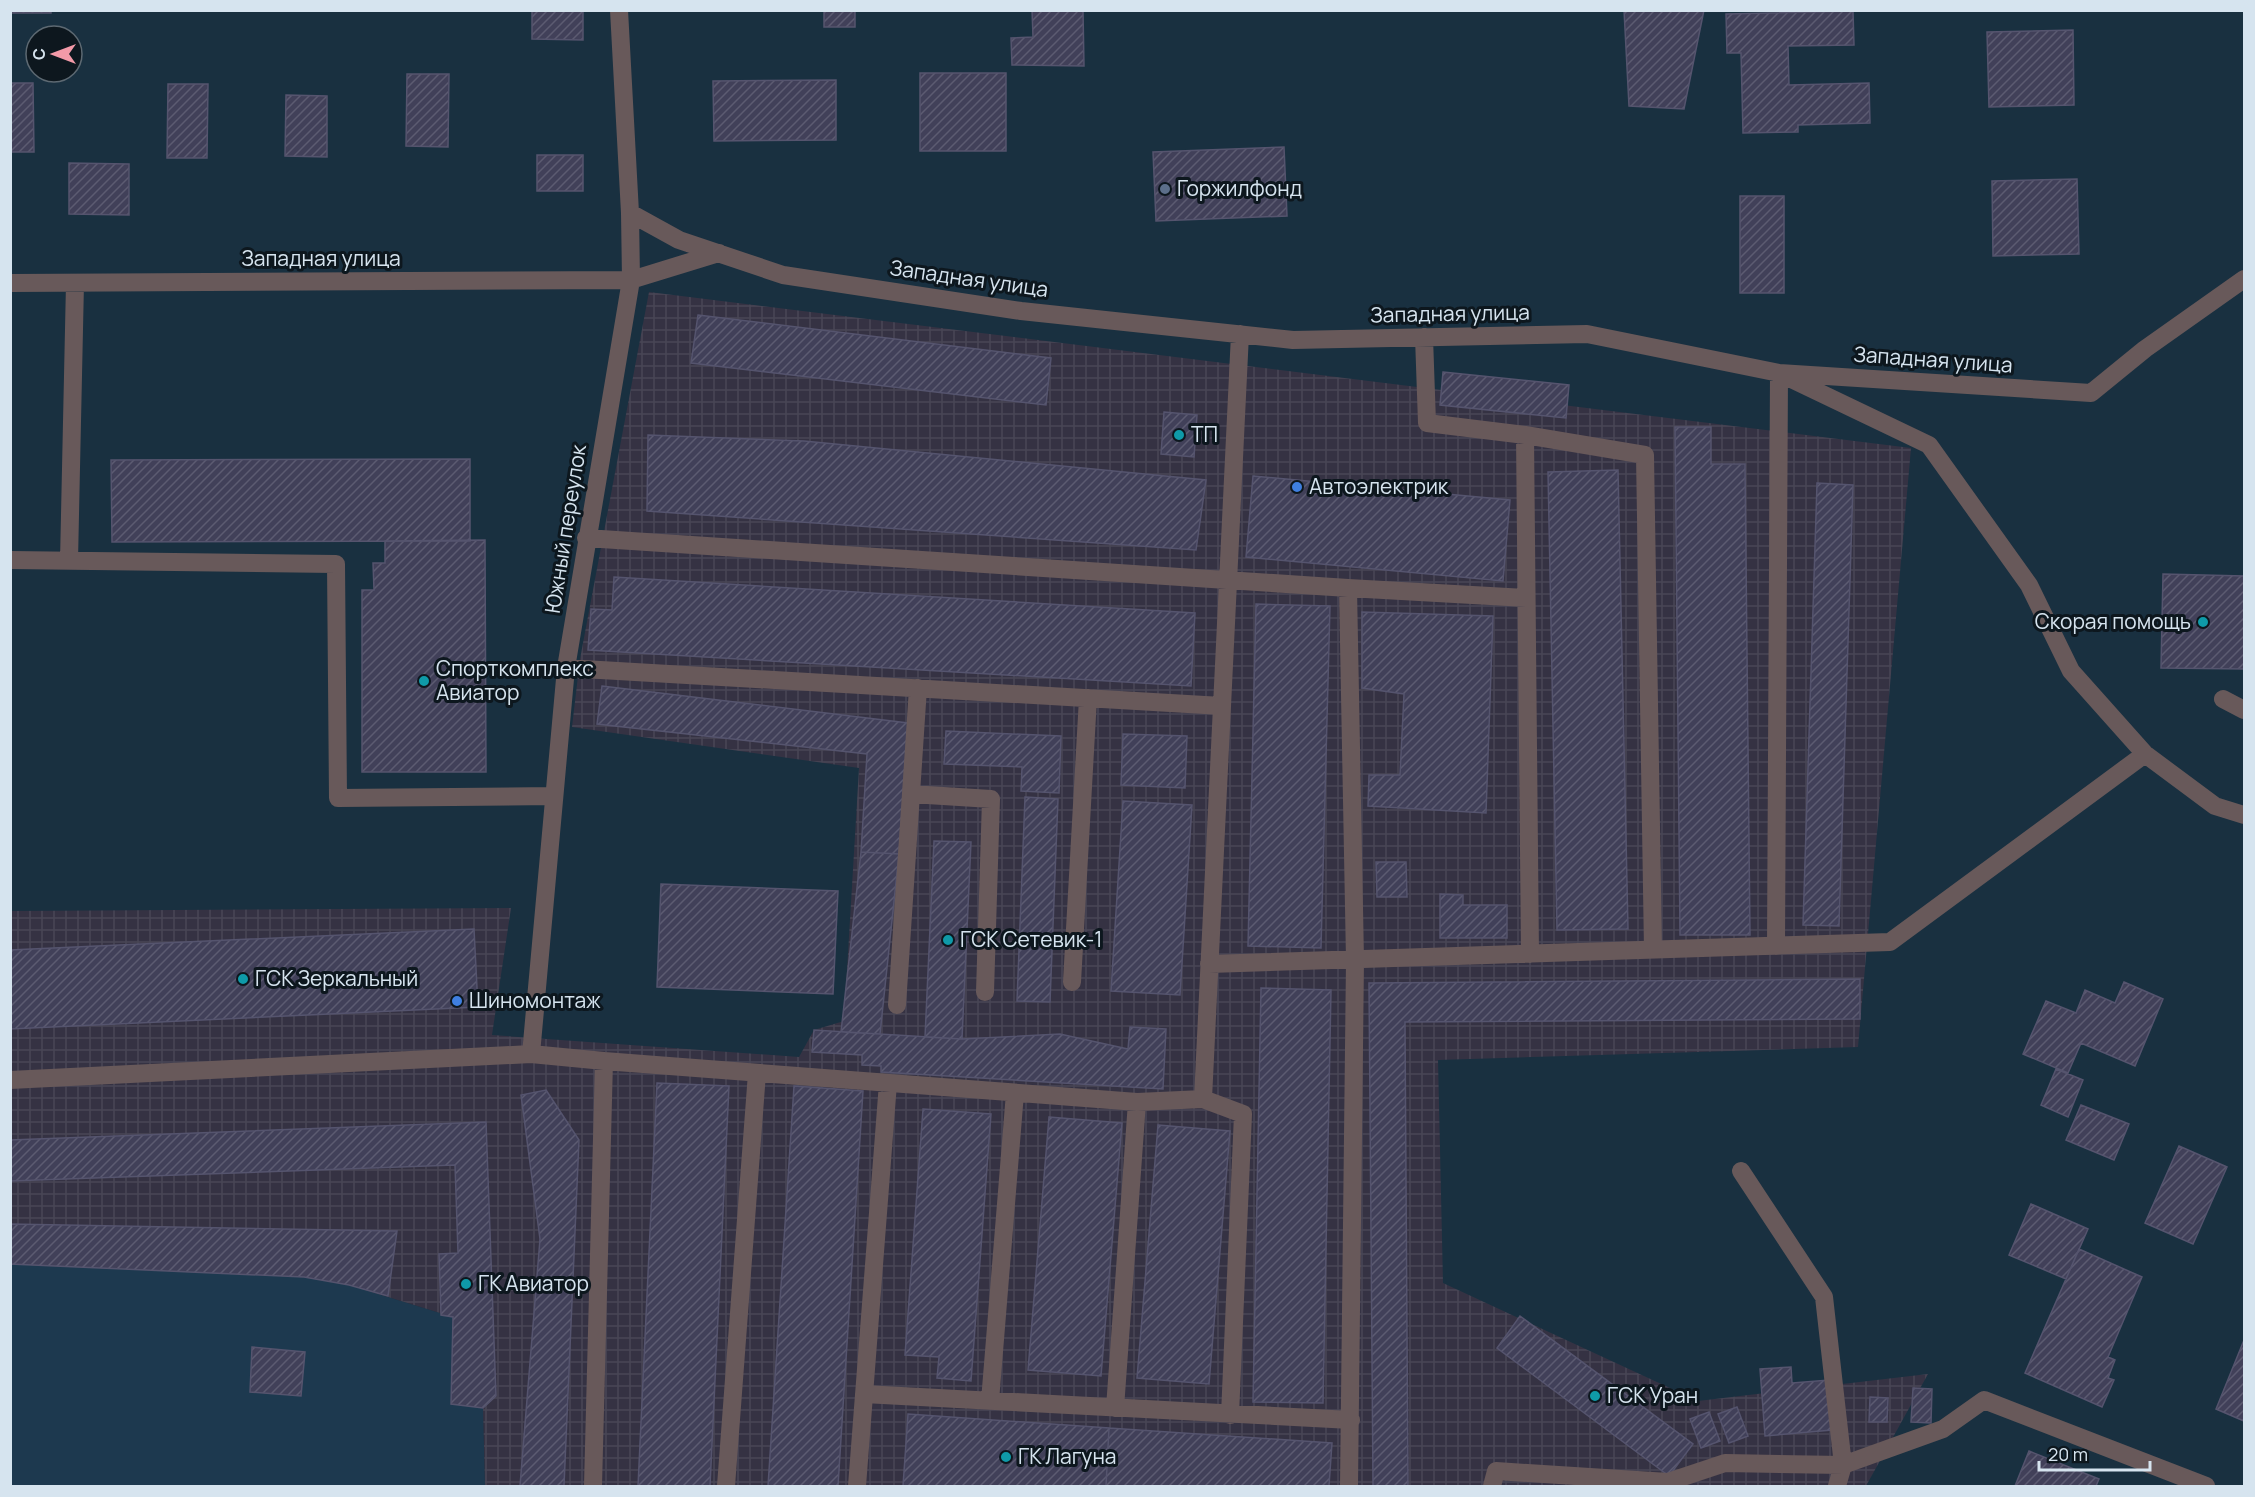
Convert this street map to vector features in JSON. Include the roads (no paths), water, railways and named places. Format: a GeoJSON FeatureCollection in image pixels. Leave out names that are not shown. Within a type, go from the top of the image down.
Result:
{"type":"FeatureCollection","features":[{"type":"Feature","properties":{"kind":"street","name":"Южный переулок"},"geometry":{"type":"LineString","coordinates":[[531,1054],[566,668],[631,280],[630,213],[619,10]]}},
{"type":"Feature","properties":{"kind":"street","name":"Западная улица"},"geometry":{"type":"LineString","coordinates":[[630,213],[679,240],[783,275],[1021,311],[1293,340],[1587,334],[1779,373],[2091,393],[2145,349],[2244,279]]}},
{"type":"Feature","properties":{"kind":"street","name":"Западная улица"},"geometry":{"type":"LineString","coordinates":[[10,283],[631,280],[719,253]]}},
{"type":"Feature","properties":{"kind":"street"},"geometry":{"type":"LineString","coordinates":[[69,561],[75,283]]}},
{"type":"Feature","properties":{"kind":"street"},"geometry":{"type":"LineString","coordinates":[[1203,1099],[1240,334]]}},
{"type":"Feature","properties":{"kind":"street"},"geometry":{"type":"LineString","coordinates":[[1424,337],[1427,423],[1525,435],[1645,455],[1653,950]]}},
{"type":"Feature","properties":{"kind":"street"},"geometry":{"type":"LineString","coordinates":[[1776,946],[1779,373],[1929,445],[2029,585],[2071,671],[2145,754],[2215,806],[2244,815]]}},
{"type":"Feature","properties":{"kind":"street"},"geometry":{"type":"LineString","coordinates":[[1525,435],[1530,954]]}},
{"type":"Feature","properties":{"kind":"street"},"geometry":{"type":"LineString","coordinates":[[586,538],[1526,598]]}},
{"type":"Feature","properties":{"kind":"street"},"geometry":{"type":"LineString","coordinates":[[10,560],[336,564],[338,798],[554,796]]}},
{"type":"Feature","properties":{"kind":"street"},"geometry":{"type":"LineString","coordinates":[[1348,588],[1355,960],[1349,1486]]}},
{"type":"Feature","properties":{"kind":"street"},"geometry":{"type":"LineString","coordinates":[[566,668],[1222,706]]}},
{"type":"Feature","properties":{"kind":"street"},"geometry":{"type":"LineString","coordinates":[[897,1005],[918,688]]}},
{"type":"Feature","properties":{"kind":"street"},"geometry":{"type":"LineString","coordinates":[[1072,982],[1088,698]]}},
{"type":"Feature","properties":{"kind":"street"},"geometry":{"type":"LineString","coordinates":[[2223,699],[2244,710]]}},
{"type":"Feature","properties":{"kind":"street"},"geometry":{"type":"LineString","coordinates":[[1209,964],[1890,942],[2145,754]]}},
{"type":"Feature","properties":{"kind":"street"},"geometry":{"type":"LineString","coordinates":[[911,794],[992,799],[985,992]]}},
{"type":"Feature","properties":{"kind":"street"},"geometry":{"type":"LineString","coordinates":[[10,1080],[531,1054],[1137,1102],[1203,1099],[1243,1114],[1230,1415]]}},
{"type":"Feature","properties":{"kind":"street"},"geometry":{"type":"LineString","coordinates":[[593,1486],[604,1061]]}},
{"type":"Feature","properties":{"kind":"street"},"geometry":{"type":"LineString","coordinates":[[726,1486],[757,1073]]}},
{"type":"Feature","properties":{"kind":"street"},"geometry":{"type":"LineString","coordinates":[[857,1486],[888,1083]]}},
{"type":"Feature","properties":{"kind":"street"},"geometry":{"type":"LineString","coordinates":[[990,1401],[1015,1093]]}},
{"type":"Feature","properties":{"kind":"street"},"geometry":{"type":"LineString","coordinates":[[1115,1408],[1137,1102]]}},
{"type":"Feature","properties":{"kind":"street"},"geometry":{"type":"LineString","coordinates":[[1741,1171],[1824,1297],[1844,1465],[1837,1486]]}},
{"type":"Feature","properties":{"kind":"street"},"geometry":{"type":"LineString","coordinates":[[864,1394],[1351,1420]]}},
{"type":"Feature","properties":{"kind":"street"},"geometry":{"type":"LineString","coordinates":[[1492,1486],[1496,1471],[1668,1482],[1725,1463],[1844,1465],[1944,1429],[1984,1400],[2206,1486]]}},
{"type":"Feature","properties":{"kind":"place","name":"Горжилфонд"},"geometry":{"type":"Point","coordinates":[1165,189]}},
{"type":"Feature","properties":{"kind":"place","name":"ТП"},"geometry":{"type":"Point","coordinates":[1179,435]}},
{"type":"Feature","properties":{"kind":"place","name":"Автоэлектрик"},"geometry":{"type":"Point","coordinates":[1297,487]}},
{"type":"Feature","properties":{"kind":"place","name":"Скорая помощь"},"geometry":{"type":"Point","coordinates":[2203,622]}},
{"type":"Feature","properties":{"kind":"place","name":"Спорткомплекс Авиатор"},"geometry":{"type":"Point","coordinates":[424,681]}},
{"type":"Feature","properties":{"kind":"place","name":"ГСК Сетевик-1"},"geometry":{"type":"Point","coordinates":[948,940]}},
{"type":"Feature","properties":{"kind":"place","name":"ГСК Зеркальный"},"geometry":{"type":"Point","coordinates":[243,979]}},
{"type":"Feature","properties":{"kind":"place","name":"Шиномонтаж"},"geometry":{"type":"Point","coordinates":[457,1001]}},
{"type":"Feature","properties":{"kind":"place","name":"ГК Авиатор"},"geometry":{"type":"Point","coordinates":[466,1284]}},
{"type":"Feature","properties":{"kind":"place","name":"ГСК Уран"},"geometry":{"type":"Point","coordinates":[1595,1396]}},
{"type":"Feature","properties":{"kind":"place","name":"ГК Лагуна"},"geometry":{"type":"Point","coordinates":[1006,1457]}}]}
